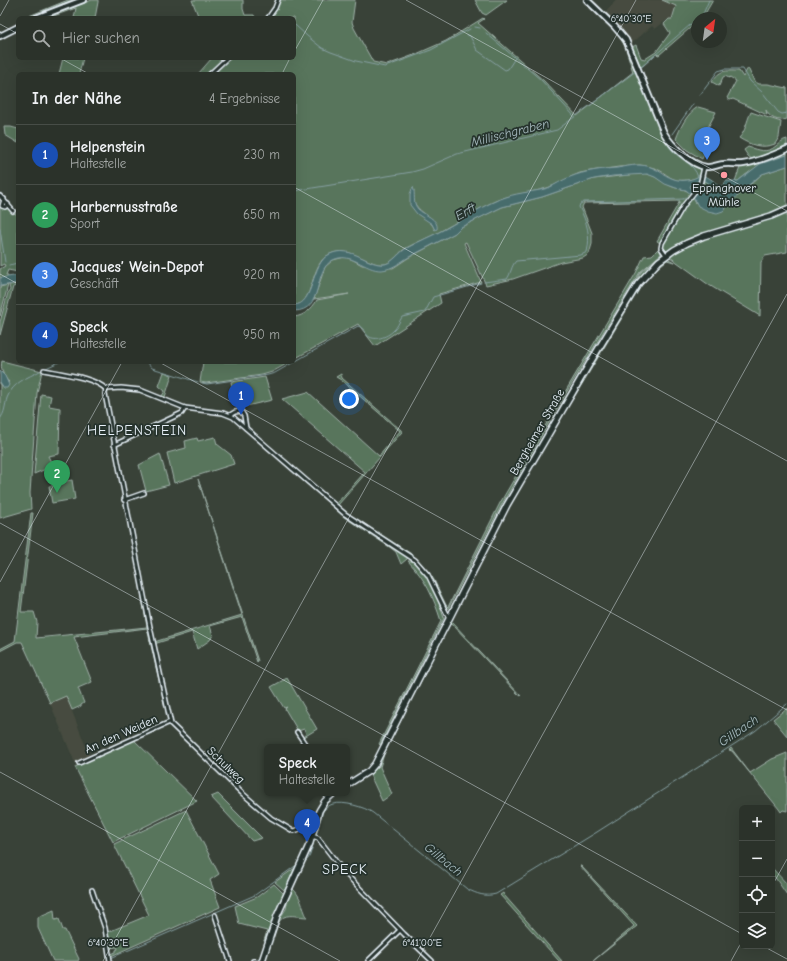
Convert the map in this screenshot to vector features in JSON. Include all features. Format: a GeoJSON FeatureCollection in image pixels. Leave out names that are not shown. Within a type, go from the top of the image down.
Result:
{"type":"FeatureCollection","features":[{"type":"Feature","properties":{"kind":"main road"},"geometry":{"type":"LineString","coordinates":[[41,16],[83,0]]}},
{"type":"Feature","properties":{"kind":"main road"},"geometry":{"type":"LineString","coordinates":[[587,0],[624,38],[640,73],[659,122],[668,140],[682,154],[704,167],[708,167],[725,164],[749,163],[787,149]]}},
{"type":"Feature","properties":{"kind":"main road"},"geometry":{"type":"LineString","coordinates":[[0,36],[16,28]]}},
{"type":"Feature","properties":{"kind":"main road","name":"Bergheimer Straße"},"geometry":{"type":"LineString","coordinates":[[350,783],[373,767],[507,505],[621,311],[645,275],[666,255],[695,239],[771,216],[787,209]]}},
{"type":"Feature","properties":{"kind":"main road"},"geometry":{"type":"LineString","coordinates":[[260,961],[273,929],[284,910],[288,893],[312,836],[321,805],[331,796]]}},
{"type":"Feature","properties":{"kind":"street"},"geometry":{"type":"LineString","coordinates":[[269,16],[278,0]]}},
{"type":"Feature","properties":{"kind":"street"},"geometry":{"type":"LineString","coordinates":[[212,72],[225,60]]}},
{"type":"Feature","properties":{"kind":"street"},"geometry":{"type":"LineString","coordinates":[[666,255],[662,250],[662,243],[684,205],[701,183],[704,167]]}},
{"type":"Feature","properties":{"kind":"street"},"geometry":{"type":"LineString","coordinates":[[0,196],[13,211]]}},
{"type":"Feature","properties":{"kind":"street"},"geometry":{"type":"LineString","coordinates":[[44,370],[91,380],[100,384],[106,389],[121,388],[140,390],[185,408],[230,415],[345,514],[418,564],[431,580],[442,606],[450,618]]}},
{"type":"Feature","properties":{"kind":"street"},"geometry":{"type":"LineString","coordinates":[[106,389],[105,394],[124,500],[170,722]]}},
{"type":"Feature","properties":{"kind":"street"},"geometry":{"type":"LineString","coordinates":[[114,445],[182,413],[185,408]]}},
{"type":"Feature","properties":{"kind":"street"},"geometry":{"type":"LineString","coordinates":[[230,415],[241,411],[246,428]]}},
{"type":"Feature","properties":{"kind":"street"},"geometry":{"type":"LineString","coordinates":[[124,500],[144,493]]}},
{"type":"Feature","properties":{"kind":"street","name":"An den Weiden"},"geometry":{"type":"LineString","coordinates":[[79,763],[170,722]]}},
{"type":"Feature","properties":{"kind":"street","name":"Schulweg"},"geometry":{"type":"LineString","coordinates":[[170,722],[173,727],[242,793],[271,818],[293,831],[309,826],[315,827]]}},
{"type":"Feature","properties":{"kind":"street"},"geometry":{"type":"LineString","coordinates":[[297,732],[305,744]]}},
{"type":"Feature","properties":{"kind":"street"},"geometry":{"type":"LineString","coordinates":[[312,836],[318,838],[344,872],[432,961]]}},
{"type":"Feature","properties":{"kind":"street"},"geometry":{"type":"LineString","coordinates":[[92,890],[105,928],[110,961]]}},
{"type":"Feature","properties":{"kind":"street"},"geometry":{"type":"LineString","coordinates":[[215,916],[230,961]]}},
{"type":"Feature","properties":{"kind":"street"},"geometry":{"type":"LineString","coordinates":[[370,960],[400,930]]}},
{"type":"Feature","properties":{"kind":"street"},"geometry":{"type":"LineString","coordinates":[[253,961],[260,961]]}},
{"type":"Feature","properties":{"kind":"shaded area"},"geometry":{"type":"Polygon","coordinates":[[[616,0],[662,0],[676,6],[672,19],[668,19],[655,29],[652,26],[630,45],[604,14],[616,0]]]}},
{"type":"Feature","properties":{"kind":"shaded area"},"geometry":{"type":"Polygon","coordinates":[[[66,696],[90,757],[75,763],[50,703],[66,696]]]}},
{"type":"Feature","properties":{"kind":"green space"},"geometry":{"type":"Polygon","coordinates":[[[68,0],[73,0],[32,16],[29,16],[68,0]]]}},
{"type":"Feature","properties":{"kind":"green space"},"geometry":{"type":"Polygon","coordinates":[[[92,0],[98,0],[95,16],[74,16],[76,8],[54,16],[48,16],[92,0]]]}},
{"type":"Feature","properties":{"kind":"green space"},"geometry":{"type":"Polygon","coordinates":[[[192,0],[243,0],[245,15],[254,16],[198,16],[192,0]]]}},
{"type":"Feature","properties":{"kind":"green space"},"geometry":{"type":"Polygon","coordinates":[[[279,0],[355,0],[352,22],[373,62],[387,65],[414,55],[446,41],[483,18],[484,19],[478,23],[544,81],[577,116],[633,72],[625,46],[618,35],[619,34],[624,40],[635,66],[635,71],[638,74],[663,134],[701,168],[701,172],[700,175],[693,179],[684,180],[676,180],[657,169],[640,165],[580,173],[551,187],[510,196],[476,210],[439,232],[406,248],[388,263],[375,263],[346,252],[330,254],[323,259],[318,266],[306,298],[301,303],[296,304],[296,72],[214,72],[227,60],[296,60],[296,16],[270,16],[279,0]],[[412,189],[411,198],[414,209],[431,224],[435,230],[432,219],[417,207],[413,195],[414,190],[412,189]]]}},
{"type":"Feature","properties":{"kind":"green space"},"geometry":{"type":"Polygon","coordinates":[[[475,0],[507,0],[486,15],[482,13],[475,0]]]}},
{"type":"Feature","properties":{"kind":"green space"},"geometry":{"type":"Polygon","coordinates":[[[662,0],[713,0],[706,12],[691,12],[691,27],[659,55],[656,54],[641,67],[632,47],[636,45],[641,58],[645,59],[656,52],[670,33],[664,24],[669,19],[672,19],[676,6],[662,0]]]}},
{"type":"Feature","properties":{"kind":"green space"},"geometry":{"type":"Polygon","coordinates":[[[62,60],[82,60],[80,72],[60,72],[62,60]]]}},
{"type":"Feature","properties":{"kind":"green space"},"geometry":{"type":"Polygon","coordinates":[[[210,60],[223,60],[211,72],[200,72],[210,60]]]}},
{"type":"Feature","properties":{"kind":"green space"},"geometry":{"type":"Polygon","coordinates":[[[748,68],[754,81],[759,84],[768,84],[787,88],[787,119],[774,119],[767,113],[766,110],[767,115],[733,99],[730,100],[727,98],[736,81],[730,77],[723,77],[719,86],[712,82],[720,73],[726,71],[739,71],[743,77],[748,68]]]}},
{"type":"Feature","properties":{"kind":"green space"},"geometry":{"type":"Polygon","coordinates":[[[698,107],[716,112],[705,133],[708,136],[705,145],[707,147],[702,159],[687,150],[676,139],[687,117],[698,107]]]}},
{"type":"Feature","properties":{"kind":"green space"},"geometry":{"type":"Polygon","coordinates":[[[751,112],[781,122],[779,137],[775,144],[756,146],[739,138],[745,129],[751,112]]]}},
{"type":"Feature","properties":{"kind":"green space"},"geometry":{"type":"Polygon","coordinates":[[[4,127],[16,128],[16,142],[5,135],[4,127]]]}},
{"type":"Feature","properties":{"kind":"green space"},"geometry":{"type":"Polygon","coordinates":[[[787,139],[787,148],[754,161],[744,150],[748,147],[766,151],[787,139]]]}},
{"type":"Feature","properties":{"kind":"green space"},"geometry":{"type":"Polygon","coordinates":[[[787,151],[787,155],[773,159],[761,165],[738,181],[735,181],[741,165],[787,151]]]}},
{"type":"Feature","properties":{"kind":"green space"},"geometry":{"type":"Polygon","coordinates":[[[787,166],[787,207],[777,212],[703,234],[667,251],[664,249],[663,244],[684,208],[693,196],[696,203],[738,196],[762,174],[787,166]]]}},
{"type":"Feature","properties":{"kind":"green space"},"geometry":{"type":"Polygon","coordinates":[[[645,174],[651,175],[670,186],[685,190],[691,194],[681,207],[660,243],[657,241],[680,201],[584,203],[582,207],[592,233],[592,244],[589,254],[583,258],[561,262],[513,279],[486,285],[466,242],[464,243],[481,282],[439,294],[441,303],[375,346],[358,324],[296,358],[296,316],[307,312],[317,300],[349,294],[314,299],[325,267],[333,260],[345,257],[362,265],[393,268],[408,258],[455,233],[461,227],[502,207],[542,197],[594,179],[645,174]]]}},
{"type":"Feature","properties":{"kind":"green space"},"geometry":{"type":"Polygon","coordinates":[[[703,181],[706,181],[712,186],[696,193],[703,181]]]}},
{"type":"Feature","properties":{"kind":"green space"},"geometry":{"type":"Polygon","coordinates":[[[0,206],[3,208],[8,207],[16,214],[16,272],[8,270],[6,275],[8,275],[8,277],[0,278],[0,269],[5,266],[4,264],[0,266],[0,206]]]}},
{"type":"Feature","properties":{"kind":"green space"},"geometry":{"type":"Polygon","coordinates":[[[787,211],[787,252],[765,256],[761,262],[760,316],[709,285],[670,257],[670,255],[696,241],[787,211]]]}},
{"type":"Feature","properties":{"kind":"green space"},"geometry":{"type":"Polygon","coordinates":[[[658,249],[660,250],[661,254],[640,272],[566,393],[502,504],[448,609],[441,599],[432,579],[419,563],[355,520],[337,506],[336,504],[365,472],[282,399],[308,392],[379,456],[400,431],[336,377],[341,374],[342,378],[401,430],[402,432],[338,505],[352,516],[413,555],[428,571],[448,607],[500,503],[636,273],[644,256],[652,255],[658,249]]]}},
{"type":"Feature","properties":{"kind":"green space"},"geometry":{"type":"Polygon","coordinates":[[[661,255],[660,258],[636,283],[593,354],[450,609],[503,505],[567,395],[641,272],[661,255]]]}},
{"type":"Feature","properties":{"kind":"green space"},"geometry":{"type":"Polygon","coordinates":[[[667,258],[674,262],[667,260],[643,283],[573,399],[572,395],[634,293],[653,269],[667,258]]]}},
{"type":"Feature","properties":{"kind":"green space"},"geometry":{"type":"Polygon","coordinates":[[[16,284],[16,286],[13,287],[0,335],[0,322],[10,290],[9,285],[16,284]]]}},
{"type":"Feature","properties":{"kind":"green space"},"geometry":{"type":"Polygon","coordinates":[[[8,285],[0,316],[0,287],[8,285]]]}},
{"type":"Feature","properties":{"kind":"green space"},"geometry":{"type":"Polygon","coordinates":[[[2,361],[42,371],[37,393],[30,493],[31,509],[0,518],[0,382],[2,386],[9,382],[2,372],[2,361]]]}},
{"type":"Feature","properties":{"kind":"green space"},"geometry":{"type":"Polygon","coordinates":[[[203,364],[286,364],[272,372],[262,375],[206,383],[200,382],[203,364]]]}},
{"type":"Feature","properties":{"kind":"green space"},"geometry":{"type":"Polygon","coordinates":[[[164,372],[172,375],[165,397],[162,396],[165,391],[159,386],[164,372]]]}},
{"type":"Feature","properties":{"kind":"green space"},"geometry":{"type":"Polygon","coordinates":[[[265,377],[272,400],[238,408],[231,382],[265,377]]]}},
{"type":"Feature","properties":{"kind":"green space"},"geometry":{"type":"Polygon","coordinates":[[[41,394],[51,396],[49,406],[60,408],[59,454],[48,456],[53,466],[34,474],[41,394]]]}},
{"type":"Feature","properties":{"kind":"green space"},"geometry":{"type":"Polygon","coordinates":[[[215,437],[217,444],[231,455],[234,464],[174,483],[167,453],[186,448],[185,441],[197,438],[198,441],[215,437]]]}},
{"type":"Feature","properties":{"kind":"green space"},"geometry":{"type":"Polygon","coordinates":[[[160,454],[169,485],[146,491],[139,465],[160,454]]]}},
{"type":"Feature","properties":{"kind":"green space"},"geometry":{"type":"Polygon","coordinates":[[[273,454],[343,515],[408,557],[407,559],[401,564],[396,552],[344,517],[273,454]]]}},
{"type":"Feature","properties":{"kind":"green space"},"geometry":{"type":"Polygon","coordinates":[[[198,479],[258,661],[257,662],[242,617],[210,626],[213,635],[210,640],[197,649],[192,632],[154,644],[154,642],[242,615],[198,479]]]}},
{"type":"Feature","properties":{"kind":"green space"},"geometry":{"type":"Polygon","coordinates":[[[72,480],[75,499],[52,503],[49,486],[62,484],[61,482],[72,480]]]}},
{"type":"Feature","properties":{"kind":"green space"},"geometry":{"type":"Polygon","coordinates":[[[31,513],[33,513],[21,612],[34,612],[37,622],[36,638],[147,627],[139,580],[169,720],[167,723],[168,720],[147,628],[74,637],[92,682],[78,688],[84,703],[72,710],[66,696],[50,703],[22,642],[17,642],[0,651],[0,649],[15,641],[31,513]]]}},
{"type":"Feature","properties":{"kind":"green space"},"geometry":{"type":"Polygon","coordinates":[[[408,561],[413,561],[424,573],[436,594],[444,618],[380,745],[379,744],[441,621],[428,589],[420,575],[408,561]]]}},
{"type":"Feature","properties":{"kind":"green space"},"geometry":{"type":"Polygon","coordinates":[[[445,621],[378,754],[380,748],[445,621]]]}},
{"type":"Feature","properties":{"kind":"green space"},"geometry":{"type":"Polygon","coordinates":[[[450,622],[452,622],[521,696],[454,626],[450,624],[410,703],[409,701],[450,622]]]}},
{"type":"Feature","properties":{"kind":"green space"},"geometry":{"type":"Polygon","coordinates":[[[287,678],[317,729],[304,737],[306,733],[304,729],[298,731],[285,709],[287,707],[284,708],[271,687],[287,678]]]}},
{"type":"Feature","properties":{"kind":"green space"},"geometry":{"type":"Polygon","coordinates":[[[410,703],[384,754],[380,767],[392,794],[382,801],[370,775],[379,766],[382,755],[408,704],[410,703]]]}},
{"type":"Feature","properties":{"kind":"green space"},"geometry":{"type":"Polygon","coordinates":[[[787,708],[787,736],[773,719],[787,708]]]}},
{"type":"Feature","properties":{"kind":"green space"},"geometry":{"type":"Polygon","coordinates":[[[134,740],[197,801],[113,842],[75,767],[134,740]]]}},
{"type":"Feature","properties":{"kind":"green space"},"geometry":{"type":"Polygon","coordinates":[[[731,748],[750,773],[772,759],[787,753],[787,811],[783,810],[781,812],[732,751],[729,750],[731,748]]]}},
{"type":"Feature","properties":{"kind":"green space"},"geometry":{"type":"Polygon","coordinates":[[[218,794],[262,838],[252,841],[211,797],[218,794]]]}},
{"type":"Feature","properties":{"kind":"green space"},"geometry":{"type":"Polygon","coordinates":[[[186,810],[219,874],[210,880],[220,907],[111,956],[111,954],[116,952],[118,949],[117,947],[110,948],[108,932],[149,915],[114,844],[186,810]]]}},
{"type":"Feature","properties":{"kind":"green space"},"geometry":{"type":"Polygon","coordinates":[[[580,866],[637,926],[593,961],[634,926],[580,866]]]}},
{"type":"Feature","properties":{"kind":"green space"},"geometry":{"type":"Polygon","coordinates":[[[295,868],[285,890],[284,890],[275,882],[295,868]]]}},
{"type":"Feature","properties":{"kind":"green space"},"geometry":{"type":"Polygon","coordinates":[[[775,871],[787,884],[787,895],[775,877],[775,871]]]}},
{"type":"Feature","properties":{"kind":"green space"},"geometry":{"type":"Polygon","coordinates":[[[274,884],[284,894],[264,941],[267,931],[239,924],[235,906],[257,897],[274,884]]]}},
{"type":"Feature","properties":{"kind":"green space"},"geometry":{"type":"Polygon","coordinates":[[[293,889],[300,898],[307,917],[289,916],[281,919],[269,950],[268,949],[279,919],[286,909],[288,897],[293,889]]]}},
{"type":"Feature","properties":{"kind":"green space"},"geometry":{"type":"Polygon","coordinates":[[[503,893],[562,961],[559,961],[500,895],[503,893]]]}},
{"type":"Feature","properties":{"kind":"green space"},"geometry":{"type":"Polygon","coordinates":[[[54,910],[55,920],[59,919],[63,930],[65,930],[79,959],[78,961],[53,961],[38,928],[38,917],[54,910]]]}},
{"type":"Feature","properties":{"kind":"water"},"geometry":{"type":"Polygon","coordinates":[[[787,155],[787,166],[762,174],[744,189],[723,211],[717,213],[708,211],[698,206],[693,196],[686,190],[665,184],[655,177],[647,174],[613,176],[594,179],[542,197],[502,207],[461,227],[455,233],[393,267],[382,270],[370,268],[352,259],[340,258],[333,260],[322,272],[314,298],[310,304],[304,309],[296,311],[296,304],[301,303],[306,298],[319,266],[330,254],[345,252],[372,262],[385,264],[407,248],[445,229],[490,203],[511,195],[548,188],[576,175],[633,165],[644,165],[654,168],[677,180],[691,179],[700,175],[710,179],[718,186],[723,186],[726,181],[738,181],[760,164],[787,155]],[[698,181],[690,187],[696,193],[712,186],[706,181],[698,181]]]}},
{"type":"Feature","properties":{"kind":"water"},"geometry":{"type":"Polygon","coordinates":[[[413,187],[416,206],[436,222],[437,229],[435,230],[432,224],[417,214],[410,205],[410,194],[413,187]]]}},
{"type":"Feature","properties":{"kind":"water"},"geometry":{"type":"Polygon","coordinates":[[[16,276],[16,283],[0,286],[0,278],[16,276]]]}},
{"type":"Feature","properties":{"kind":"water"},"geometry":{"type":"Polygon","coordinates":[[[0,371],[5,376],[9,385],[7,388],[4,388],[0,382],[0,371]]]}},
{"type":"Feature","properties":{"kind":"waterway","name":"Millischgraben"},"geometry":{"type":"LineString","coordinates":[[704,12],[709,0]]}},
{"type":"Feature","properties":{"kind":"waterway","name":"Millischgraben"},"geometry":{"type":"LineString","coordinates":[[640,68],[691,24]]}},
{"type":"Feature","properties":{"kind":"waterway"},"geometry":{"type":"LineString","coordinates":[[296,26],[322,48],[356,61],[385,67],[431,50],[470,29]]}},
{"type":"Feature","properties":{"kind":"waterway"},"geometry":{"type":"LineString","coordinates":[[475,27],[480,28]]}},
{"type":"Feature","properties":{"kind":"waterway"},"geometry":{"type":"LineString","coordinates":[[486,33],[541,80],[574,116]]}},
{"type":"Feature","properties":{"kind":"waterway"},"geometry":{"type":"LineString","coordinates":[[467,35],[470,36],[477,50],[505,70],[508,69],[515,58]]}},
{"type":"Feature","properties":{"kind":"waterway"},"geometry":{"type":"LineString","coordinates":[[700,95],[718,71],[725,69],[743,69],[750,81],[763,93],[778,112],[782,114],[787,113]]}},
{"type":"Feature","properties":{"kind":"waterway","name":"Millischgraben"},"geometry":{"type":"LineString","coordinates":[[296,191],[412,172],[423,169],[457,154],[557,130],[636,71]]}},
{"type":"Feature","properties":{"kind":"waterway"},"geometry":{"type":"LineString","coordinates":[[672,134],[693,104]]}},
{"type":"Feature","properties":{"kind":"waterway"},"geometry":{"type":"LineString","coordinates":[[666,140],[670,148],[693,168],[698,177]]}},
{"type":"Feature","properties":{"kind":"waterway"},"geometry":{"type":"LineString","coordinates":[[484,282],[507,279],[516,261],[581,255],[587,252],[589,240],[588,229],[579,207],[580,204],[584,202],[683,199],[686,197]]}},
{"type":"Feature","properties":{"kind":"waterway","name":"Millischgraben"},"geometry":{"type":"LineString","coordinates":[[0,229],[5,262]]}},
{"type":"Feature","properties":{"kind":"waterway","name":"Millischgraben"},"geometry":{"type":"LineString","coordinates":[[9,265],[16,263]]}},
{"type":"Feature","properties":{"kind":"waterway"},"geometry":{"type":"LineString","coordinates":[[296,361],[358,326],[370,337],[384,337],[397,327],[402,317],[425,312],[433,297],[481,283]]}},
{"type":"Feature","properties":{"kind":"waterway"},"geometry":{"type":"LineString","coordinates":[[44,369],[55,364]]}},
{"type":"Feature","properties":{"kind":"waterway"},"geometry":{"type":"LineString","coordinates":[[149,364],[152,368],[198,382]]}},
{"type":"Feature","properties":{"kind":"waterway"},"geometry":{"type":"LineString","coordinates":[[202,383],[207,384],[268,375],[275,373],[291,364]]}},
{"type":"Feature","properties":{"kind":"waterway"},"geometry":{"type":"LineString","coordinates":[[0,419],[4,412],[7,398],[13,388],[21,381],[40,371]]}},
{"type":"Feature","properties":{"kind":"waterway","name":"Gillbach"},"geometry":{"type":"LineString","coordinates":[[304,862],[310,855],[323,811],[333,804],[348,804],[373,813],[467,889],[481,894],[496,894],[597,832],[755,731],[787,704]]}},
{"type":"Feature","properties":{"kind":"waterway","name":"Gillbach"},"geometry":{"type":"LineString","coordinates":[[107,961],[113,957],[255,895],[298,864]]}},
{"type":"Feature","properties":{"kind":"place","name":"Jacques’ Wein-Depot"},"geometry":{"type":"Point","coordinates":[707,160]}},
{"type":"Feature","properties":{"kind":"place","name":"Eppinghover Mühle"},"geometry":{"type":"Point","coordinates":[724,175]}},
{"type":"Feature","properties":{"kind":"place","name":"Helpenstein"},"geometry":{"type":"Point","coordinates":[241,415]}},
{"type":"Feature","properties":{"kind":"place","name":"Harbernusstraße"},"geometry":{"type":"Point","coordinates":[57,493]}},
{"type":"Feature","properties":{"kind":"place","name":"Speck"},"geometry":{"type":"Point","coordinates":[307,842]}},
{"type":"Feature","properties":{"kind":"district","name":"HELPENSTEIN"},"geometry":{"type":"Point","coordinates":[137,430]}},
{"type":"Feature","properties":{"kind":"district","name":"SPECK"},"geometry":{"type":"Point","coordinates":[345,869]}},
{"type":"Feature","properties":{"kind":"water label","name":"Erft"},"geometry":{"type":"Point","coordinates":[465,211]}}]}
